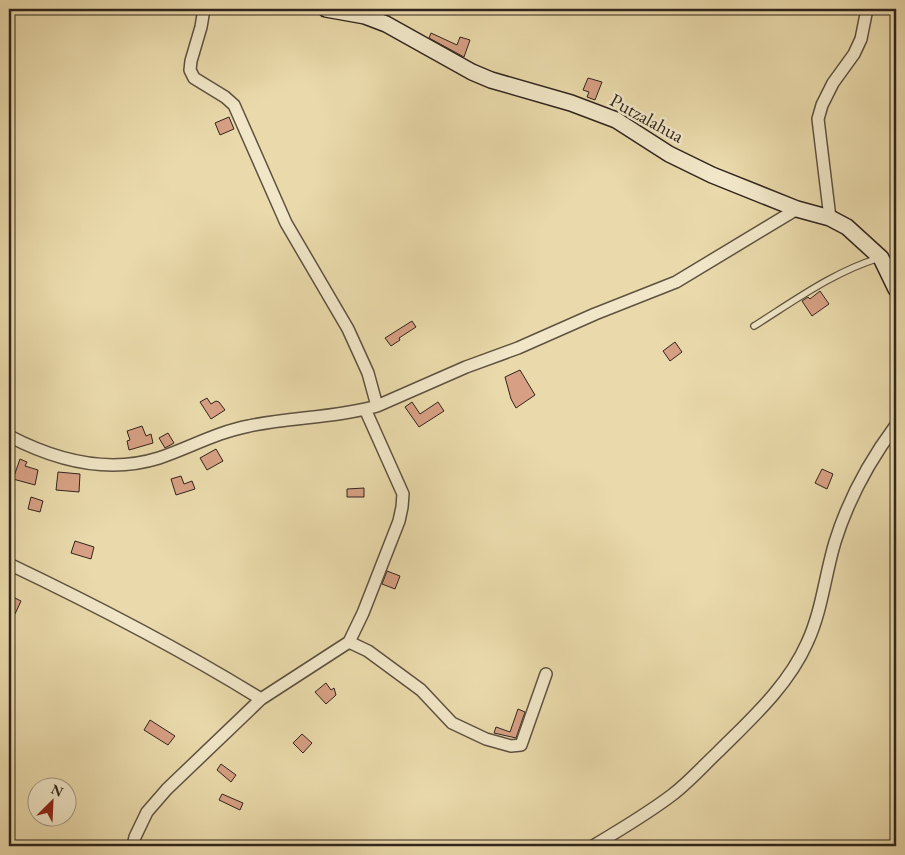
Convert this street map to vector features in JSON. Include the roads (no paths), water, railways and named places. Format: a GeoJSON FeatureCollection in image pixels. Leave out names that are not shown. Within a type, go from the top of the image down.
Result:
{"type":"FeatureCollection","features":[{"type":"Feature","properties":{"kind":"street"},"geometry":{"type":"LineString","coordinates":[[133,846],[135,837],[147,812],[174,783],[261,699],[349,642],[364,613],[399,521],[402,507],[403,494],[371,407],[368,373],[348,329],[286,222],[234,104],[219,92],[194,78],[190,70],[204,9]]}},
{"type":"Feature","properties":{"kind":"street","name":"Putzalahua"},"geometry":{"type":"LineString","coordinates":[[326,9],[366,16],[386,24],[472,72],[491,80],[571,103],[616,120],[670,154],[712,175],[797,209],[830,218],[847,227],[881,258],[896,288]]}},
{"type":"Feature","properties":{"kind":"street"},"geometry":{"type":"LineString","coordinates":[[830,218],[818,119],[822,105],[833,83],[854,54],[861,39],[868,9]]}},
{"type":"Feature","properties":{"kind":"street"},"geometry":{"type":"LineString","coordinates":[[9,436],[55,456],[90,465],[126,465],[157,458],[210,437],[248,426],[371,407],[676,282],[797,209]]}},
{"type":"Feature","properties":{"kind":"street"},"geometry":{"type":"LineString","coordinates":[[593,846],[641,817],[674,794],[775,693],[797,662],[807,643],[821,603],[835,542],[854,493],[896,425]]}},
{"type":"Feature","properties":{"kind":"street"},"geometry":{"type":"LineString","coordinates":[[9,564],[208,666],[261,699]]}},
{"type":"Feature","properties":{"kind":"street"},"geometry":{"type":"LineString","coordinates":[[349,642],[368,651],[421,690],[452,723],[486,739],[511,746],[521,745],[546,674]]}},
{"type":"Feature","properties":{"kind":"lane"},"geometry":{"type":"LineString","coordinates":[[754,326],[823,282],[845,271],[881,258]]}}]}
